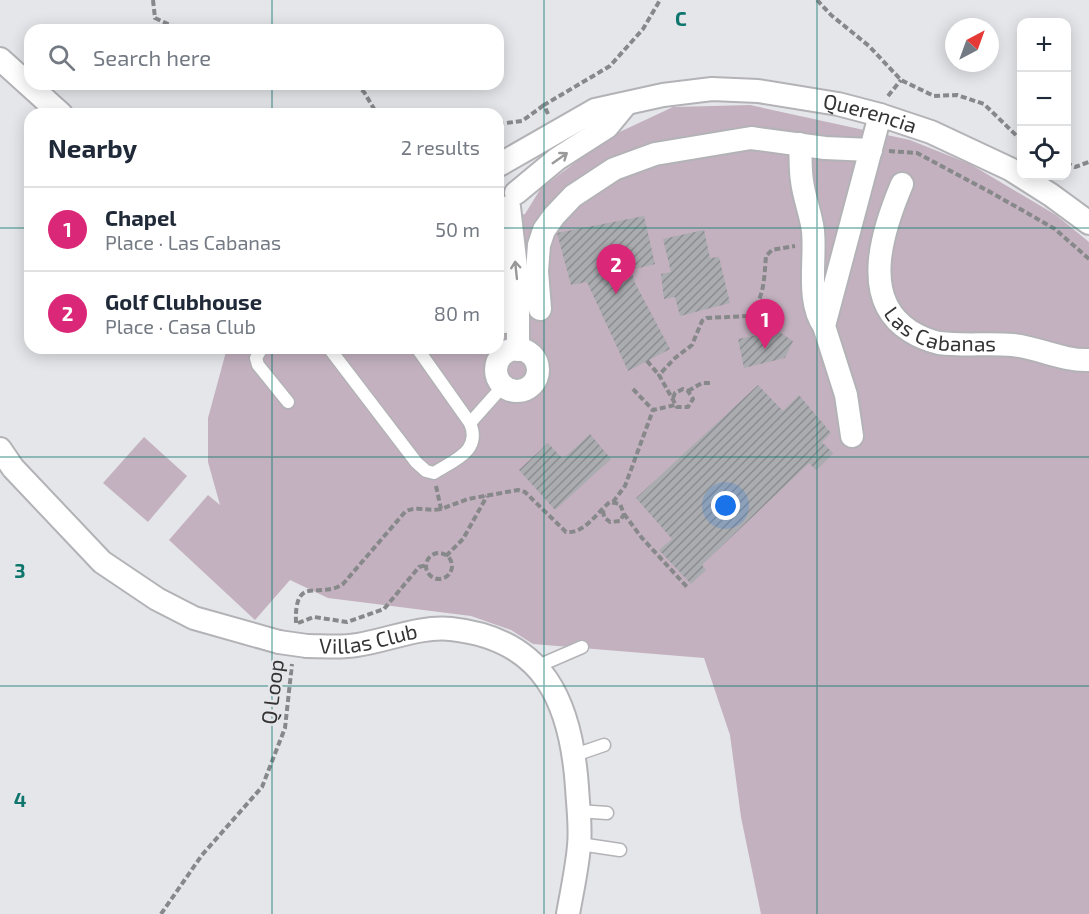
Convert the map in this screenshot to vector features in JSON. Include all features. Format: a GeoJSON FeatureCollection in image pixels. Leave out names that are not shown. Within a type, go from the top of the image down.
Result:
{"type":"FeatureCollection","features":[{"type":"Feature","properties":{"kind":"street"},"geometry":{"type":"LineString","coordinates":[[0,59],[24,81]]}},
{"type":"Feature","properties":{"kind":"street","name":"Querencia"},"geometry":{"type":"LineString","coordinates":[[504,162],[595,110],[663,95],[712,89],[758,91],[818,100],[880,115],[931,132],[981,154],[1010,170],[1051,195],[1089,223]]}},
{"type":"Feature","properties":{"kind":"street"},"geometry":{"type":"LineString","coordinates":[[34,90],[54,108]]}},
{"type":"Feature","properties":{"kind":"street"},"geometry":{"type":"LineString","coordinates":[[508,204],[557,159],[607,127],[626,104]]}},
{"type":"Feature","properties":{"kind":"street"},"geometry":{"type":"LineString","coordinates":[[824,326],[880,115]]}},
{"type":"Feature","properties":{"kind":"street"},"geometry":{"type":"LineString","coordinates":[[540,309],[537,271],[539,245],[544,230],[563,206],[594,181],[614,169],[655,154],[751,138],[825,148],[871,150]]}},
{"type":"Feature","properties":{"kind":"street"},"geometry":{"type":"LineString","coordinates":[[800,144],[802,182],[812,219],[814,294],[819,319],[824,326],[840,373],[852,435]]}},
{"type":"Feature","properties":{"kind":"street"},"geometry":{"type":"LineString","coordinates":[[504,168],[513,176],[516,184],[508,204],[518,285],[512,351]]}},
{"type":"Feature","properties":{"kind":"street","name":"Las Cabanas"},"geometry":{"type":"LineString","coordinates":[[902,184],[883,239],[879,267],[881,291],[888,311],[899,324],[938,343],[1013,345],[1036,349],[1057,357],[1089,360]]}},
{"type":"Feature","properties":{"kind":"street"},"geometry":{"type":"LineString","coordinates":[[504,294],[512,351]]}},
{"type":"Feature","properties":{"kind":"street"},"geometry":{"type":"LineString","coordinates":[[512,351],[525,351],[537,366],[536,379],[527,388],[521,390],[508,390],[503,386],[496,369],[497,362],[512,351]]}},
{"type":"Feature","properties":{"kind":"street","name":"Villas Club"},"geometry":{"type":"LineString","coordinates":[[0,449],[7,472],[102,562],[157,599],[194,618],[293,644],[356,646],[413,631],[451,629],[507,644],[538,666],[553,690],[566,720],[575,755],[580,844],[568,914]]}},
{"type":"Feature","properties":{"kind":"lane"},"geometry":{"type":"LineString","coordinates":[[258,354],[256,358],[258,365],[288,402]]}},
{"type":"Feature","properties":{"kind":"lane"},"geometry":{"type":"LineString","coordinates":[[334,354],[416,462],[426,471],[434,473],[466,453],[472,444],[474,434],[470,423],[421,354]]}},
{"type":"Feature","properties":{"kind":"lane"},"geometry":{"type":"LineString","coordinates":[[470,423],[503,386]]}},
{"type":"Feature","properties":{"kind":"lane"},"geometry":{"type":"LineString","coordinates":[[538,666],[582,646]]}},
{"type":"Feature","properties":{"kind":"lane"},"geometry":{"type":"LineString","coordinates":[[575,755],[604,745]]}},
{"type":"Feature","properties":{"kind":"lane"},"geometry":{"type":"LineString","coordinates":[[578,811],[607,813]]}},
{"type":"Feature","properties":{"kind":"lane"},"geometry":{"type":"LineString","coordinates":[[580,844],[620,850]]}},
{"type":"Feature","properties":{"kind":"path"},"geometry":{"type":"LineString","coordinates":[[153,0],[155,18],[168,24]]}},
{"type":"Feature","properties":{"kind":"path"},"geometry":{"type":"LineString","coordinates":[[504,123],[522,121],[544,105],[610,66],[643,29],[660,0]]}},
{"type":"Feature","properties":{"kind":"path"},"geometry":{"type":"LineString","coordinates":[[817,0],[831,15],[869,46],[901,80],[934,96],[957,95],[984,104],[1017,136]]}},
{"type":"Feature","properties":{"kind":"path"},"geometry":{"type":"LineString","coordinates":[[362,90],[373,108]]}},
{"type":"Feature","properties":{"kind":"path"},"geometry":{"type":"LineString","coordinates":[[544,105],[555,132]]}},
{"type":"Feature","properties":{"kind":"path"},"geometry":{"type":"LineString","coordinates":[[871,150],[917,153],[1056,229],[1089,259]]}},
{"type":"Feature","properties":{"kind":"path"},"geometry":{"type":"LineString","coordinates":[[1071,165],[1075,167],[1089,162]]}},
{"type":"Feature","properties":{"kind":"path"},"geometry":{"type":"LineString","coordinates":[[659,375],[675,358],[692,345],[702,321],[707,318],[748,316],[764,290],[766,256],[772,250],[813,243]]}},
{"type":"Feature","properties":{"kind":"path"},"geometry":{"type":"LineString","coordinates":[[646,362],[659,375],[675,405]]}},
{"type":"Feature","properties":{"kind":"path"},"geometry":{"type":"LineString","coordinates":[[673,398],[678,390],[688,391],[702,383],[712,383]]}},
{"type":"Feature","properties":{"kind":"path"},"geometry":{"type":"LineString","coordinates":[[633,389],[653,410]]}},
{"type":"Feature","properties":{"kind":"path"},"geometry":{"type":"LineString","coordinates":[[653,410],[675,405],[685,409],[693,399],[688,391]]}},
{"type":"Feature","properties":{"kind":"path"},"geometry":{"type":"LineString","coordinates":[[613,502],[625,486],[653,410]]}},
{"type":"Feature","properties":{"kind":"path"},"geometry":{"type":"LineString","coordinates":[[434,473],[441,509],[468,499],[518,490],[525,492],[566,532],[573,532],[603,510],[607,504],[613,502],[620,504],[624,514],[642,538],[687,587]]}},
{"type":"Feature","properties":{"kind":"path"},"geometry":{"type":"LineString","coordinates":[[446,556],[463,539],[487,496]]}},
{"type":"Feature","properties":{"kind":"path","name":"Q Loop"},"geometry":{"type":"LineString","coordinates":[[161,914],[202,855],[262,787],[285,728],[296,623],[295,605],[299,598],[306,592],[331,589],[343,584],[405,512],[414,508],[432,511],[441,509]]}},
{"type":"Feature","properties":{"kind":"path"},"geometry":{"type":"LineString","coordinates":[[603,510],[604,517],[610,522],[620,520],[624,514]]}},
{"type":"Feature","properties":{"kind":"path"},"geometry":{"type":"LineString","coordinates":[[296,623],[314,617],[347,622],[384,609],[419,567],[427,564],[436,554],[450,559],[452,568],[450,573],[442,579],[433,577],[427,569],[427,564]]}},
{"type":"Feature","properties":{"kind":"shaded area"},"geometry":{"type":"Polygon","coordinates":[[[750,105],[910,140],[970,164],[1056,215],[1089,242],[1089,914],[761,914],[741,817],[730,735],[704,658],[533,644],[511,630],[471,616],[328,598],[290,580],[255,620],[169,540],[208,495],[220,505],[208,462],[208,418],[225,354],[504,354],[504,220],[525,214],[541,188],[611,136],[673,107],[750,105]]]}},
{"type":"Feature","properties":{"kind":"shaded area"},"geometry":{"type":"Polygon","coordinates":[[[144,437],[187,476],[148,522],[103,483],[144,437]]]}},
{"type":"Feature","properties":{"kind":"building"},"geometry":{"type":"Polygon","coordinates":[[[644,216],[655,264],[631,270],[635,283],[670,349],[628,371],[587,282],[571,285],[557,233],[644,216]]]}},
{"type":"Feature","properties":{"kind":"building"},"geometry":{"type":"Polygon","coordinates":[[[704,230],[710,258],[719,257],[730,303],[680,316],[675,297],[664,299],[661,274],[671,272],[663,239],[704,230]]]}},
{"type":"Feature","properties":{"kind":"building"},"geometry":{"type":"Polygon","coordinates":[[[778,331],[793,341],[785,358],[744,368],[738,339],[778,331]]]}},
{"type":"Feature","properties":{"kind":"building"},"geometry":{"type":"Polygon","coordinates":[[[758,385],[783,411],[799,395],[831,433],[822,442],[833,453],[816,470],[809,463],[702,565],[706,570],[691,584],[659,550],[672,539],[636,498],[758,385]]]}},
{"type":"Feature","properties":{"kind":"building"},"geometry":{"type":"Polygon","coordinates":[[[590,434],[611,459],[555,510],[519,470],[548,443],[563,459],[590,434]]]}},
{"type":"Feature","properties":{"kind":"place","name":"Golf Clubhouse"},"geometry":{"type":"Point","coordinates":[616,294]}},
{"type":"Feature","properties":{"kind":"place","name":"Chapel"},"geometry":{"type":"Point","coordinates":[765,349]}}]}
